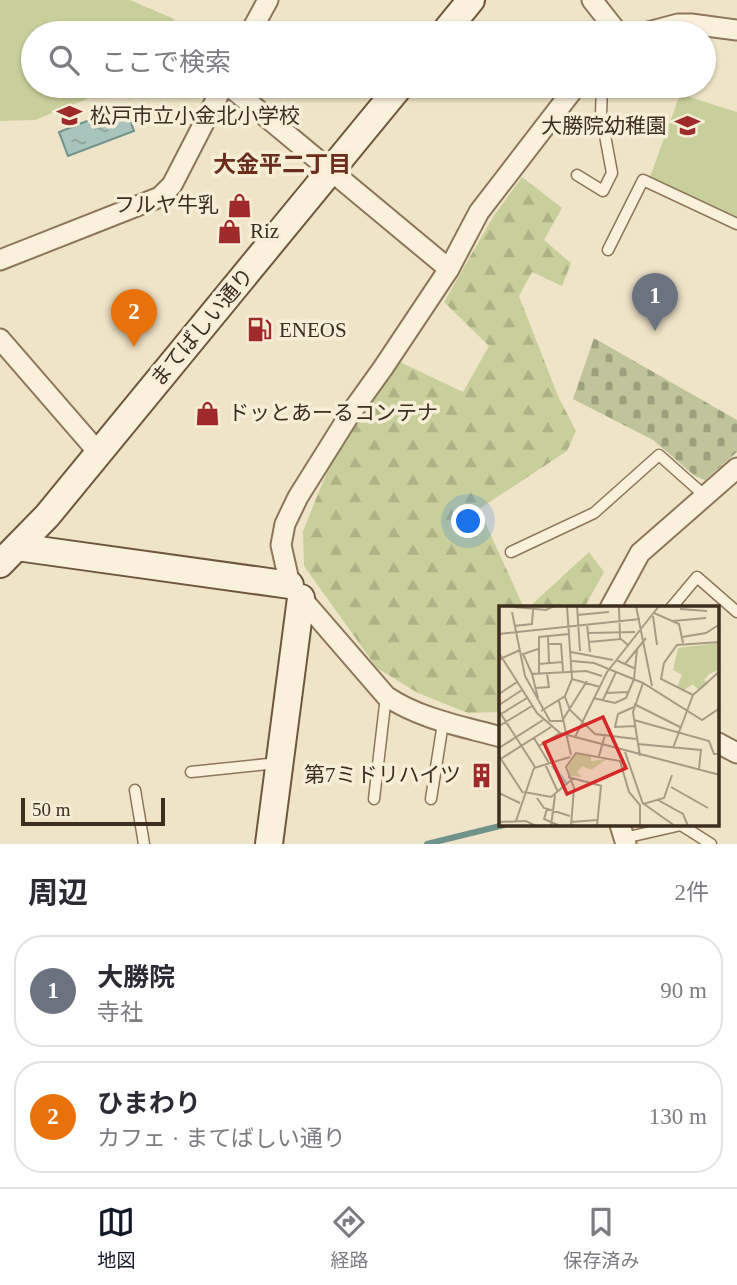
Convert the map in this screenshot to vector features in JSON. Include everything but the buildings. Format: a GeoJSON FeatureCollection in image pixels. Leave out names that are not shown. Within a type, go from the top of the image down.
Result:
{"type":"FeatureCollection","features":[{"type":"Feature","properties":{"kind":"street"},"geometry":{"type":"LineString","coordinates":[[257,21],[268,0]]}},
{"type":"Feature","properties":{"kind":"street"},"geometry":{"type":"LineString","coordinates":[[454,21],[471,0]]}},
{"type":"Feature","properties":{"kind":"street"},"geometry":{"type":"LineString","coordinates":[[592,0],[609,21]]}},
{"type":"Feature","properties":{"kind":"street"},"geometry":{"type":"LineString","coordinates":[[716,27],[737,30]]}},
{"type":"Feature","properties":{"kind":"street"},"geometry":{"type":"LineString","coordinates":[[0,260],[160,197],[172,185],[217,98]]}},
{"type":"Feature","properties":{"kind":"street"},"geometry":{"type":"LineString","coordinates":[[243,98],[449,269]]}},
{"type":"Feature","properties":{"kind":"street","name":"まてばしい通り"},"geometry":{"type":"LineString","coordinates":[[5,552],[47,516],[390,98]]}},
{"type":"Feature","properties":{"kind":"street"},"geometry":{"type":"LineString","coordinates":[[269,844],[295,592],[281,545],[285,524],[298,497],[350,414],[449,269],[488,200],[567,98]]}},
{"type":"Feature","properties":{"kind":"street"},"geometry":{"type":"LineString","coordinates":[[0,340],[98,453]]}},
{"type":"Feature","properties":{"kind":"street"},"geometry":{"type":"LineString","coordinates":[[611,606],[640,553],[737,468]]}},
{"type":"Feature","properties":{"kind":"street"},"geometry":{"type":"LineString","coordinates":[[5,552],[295,592],[386,696],[401,706],[443,723],[499,737]]}},
{"type":"Feature","properties":{"kind":"street"},"geometry":{"type":"LineString","coordinates":[[720,744],[737,753]]}},
{"type":"Feature","properties":{"kind":"lane"},"geometry":{"type":"LineString","coordinates":[[577,175],[603,191],[612,173],[601,114],[602,98]]}},
{"type":"Feature","properties":{"kind":"lane"},"geometry":{"type":"LineString","coordinates":[[608,250],[643,180],[737,223]]}},
{"type":"Feature","properties":{"kind":"lane"},"geometry":{"type":"LineString","coordinates":[[511,552],[594,513],[659,454],[704,495]]}},
{"type":"Feature","properties":{"kind":"lane"},"geometry":{"type":"LineString","coordinates":[[673,606],[697,577],[737,612]]}},
{"type":"Feature","properties":{"kind":"lane"},"geometry":{"type":"LineString","coordinates":[[374,799],[386,696]]}},
{"type":"Feature","properties":{"kind":"lane"},"geometry":{"type":"LineString","coordinates":[[431,799],[443,723]]}},
{"type":"Feature","properties":{"kind":"lane"},"geometry":{"type":"LineString","coordinates":[[191,772],[279,763]]}},
{"type":"Feature","properties":{"kind":"lane"},"geometry":{"type":"LineString","coordinates":[[135,790],[144,844]]}},
{"type":"Feature","properties":{"kind":"lane"},"geometry":{"type":"LineString","coordinates":[[624,836],[671,827]]}},
{"type":"Feature","properties":{"kind":"lane"},"geometry":{"type":"LineString","coordinates":[[684,827],[711,844]]}},
{"type":"Feature","properties":{"kind":"green space"},"geometry":{"type":"Polygon","coordinates":[[[0,0],[130,0],[174,19],[21,21],[21,98],[89,98],[35,120],[0,121],[0,0]]]}},
{"type":"Feature","properties":{"kind":"green space"},"geometry":{"type":"Polygon","coordinates":[[[679,98],[693,98],[737,112],[737,219],[650,177],[679,98]]]}},
{"type":"Feature","properties":{"kind":"green space"},"geometry":{"type":"Polygon","coordinates":[[[522,177],[562,208],[544,240],[571,263],[562,286],[532,272],[519,296],[558,396],[576,431],[567,451],[479,509],[523,606],[499,606],[499,712],[468,713],[418,693],[377,668],[304,566],[303,531],[329,467],[358,419],[400,362],[463,392],[489,346],[444,302],[493,217],[522,177]]]}},
{"type":"Feature","properties":{"kind":"green space"},"geometry":{"type":"Polygon","coordinates":[[[594,338],[737,420],[737,452],[705,480],[695,476],[653,440],[573,399],[594,338]]]}},
{"type":"Feature","properties":{"kind":"green space"},"geometry":{"type":"Polygon","coordinates":[[[589,552],[604,572],[585,606],[530,606],[589,552]]]}},
{"type":"Feature","properties":{"kind":"water"},"geometry":{"type":"Polygon","coordinates":[[[125,106],[134,131],[68,156],[59,132],[125,106]]]}},
{"type":"Feature","properties":{"kind":"waterway"},"geometry":{"type":"LineString","coordinates":[[427,844],[499,826]]}},
{"type":"Feature","properties":{"kind":"place","name":"松戸市立小金北小学校"},"geometry":{"type":"Point","coordinates":[70,116]}},
{"type":"Feature","properties":{"kind":"place","name":"大勝院幼稚園"},"geometry":{"type":"Point","coordinates":[687,126]}},
{"type":"Feature","properties":{"kind":"place","name":"フルヤ牛乳"},"geometry":{"type":"Point","coordinates":[239,205]}},
{"type":"Feature","properties":{"kind":"place","name":"Riz"},"geometry":{"type":"Point","coordinates":[230,231]}},
{"type":"Feature","properties":{"kind":"place","name":"ENEOS"},"geometry":{"type":"Point","coordinates":[259,330]}},
{"type":"Feature","properties":{"kind":"place","name":"大勝院"},"geometry":{"type":"Point","coordinates":[655,331]}},
{"type":"Feature","properties":{"kind":"place","name":"ひまわり"},"geometry":{"type":"Point","coordinates":[134,347]}},
{"type":"Feature","properties":{"kind":"place","name":"ドッとあーるコンテナ"},"geometry":{"type":"Point","coordinates":[208,413]}},
{"type":"Feature","properties":{"kind":"place","name":"第7ミドリハイツ"},"geometry":{"type":"Point","coordinates":[481,775]}},
{"type":"Feature","properties":{"kind":"district","name":"大金平二丁目"},"geometry":{"type":"Point","coordinates":[282,164]}}]}
